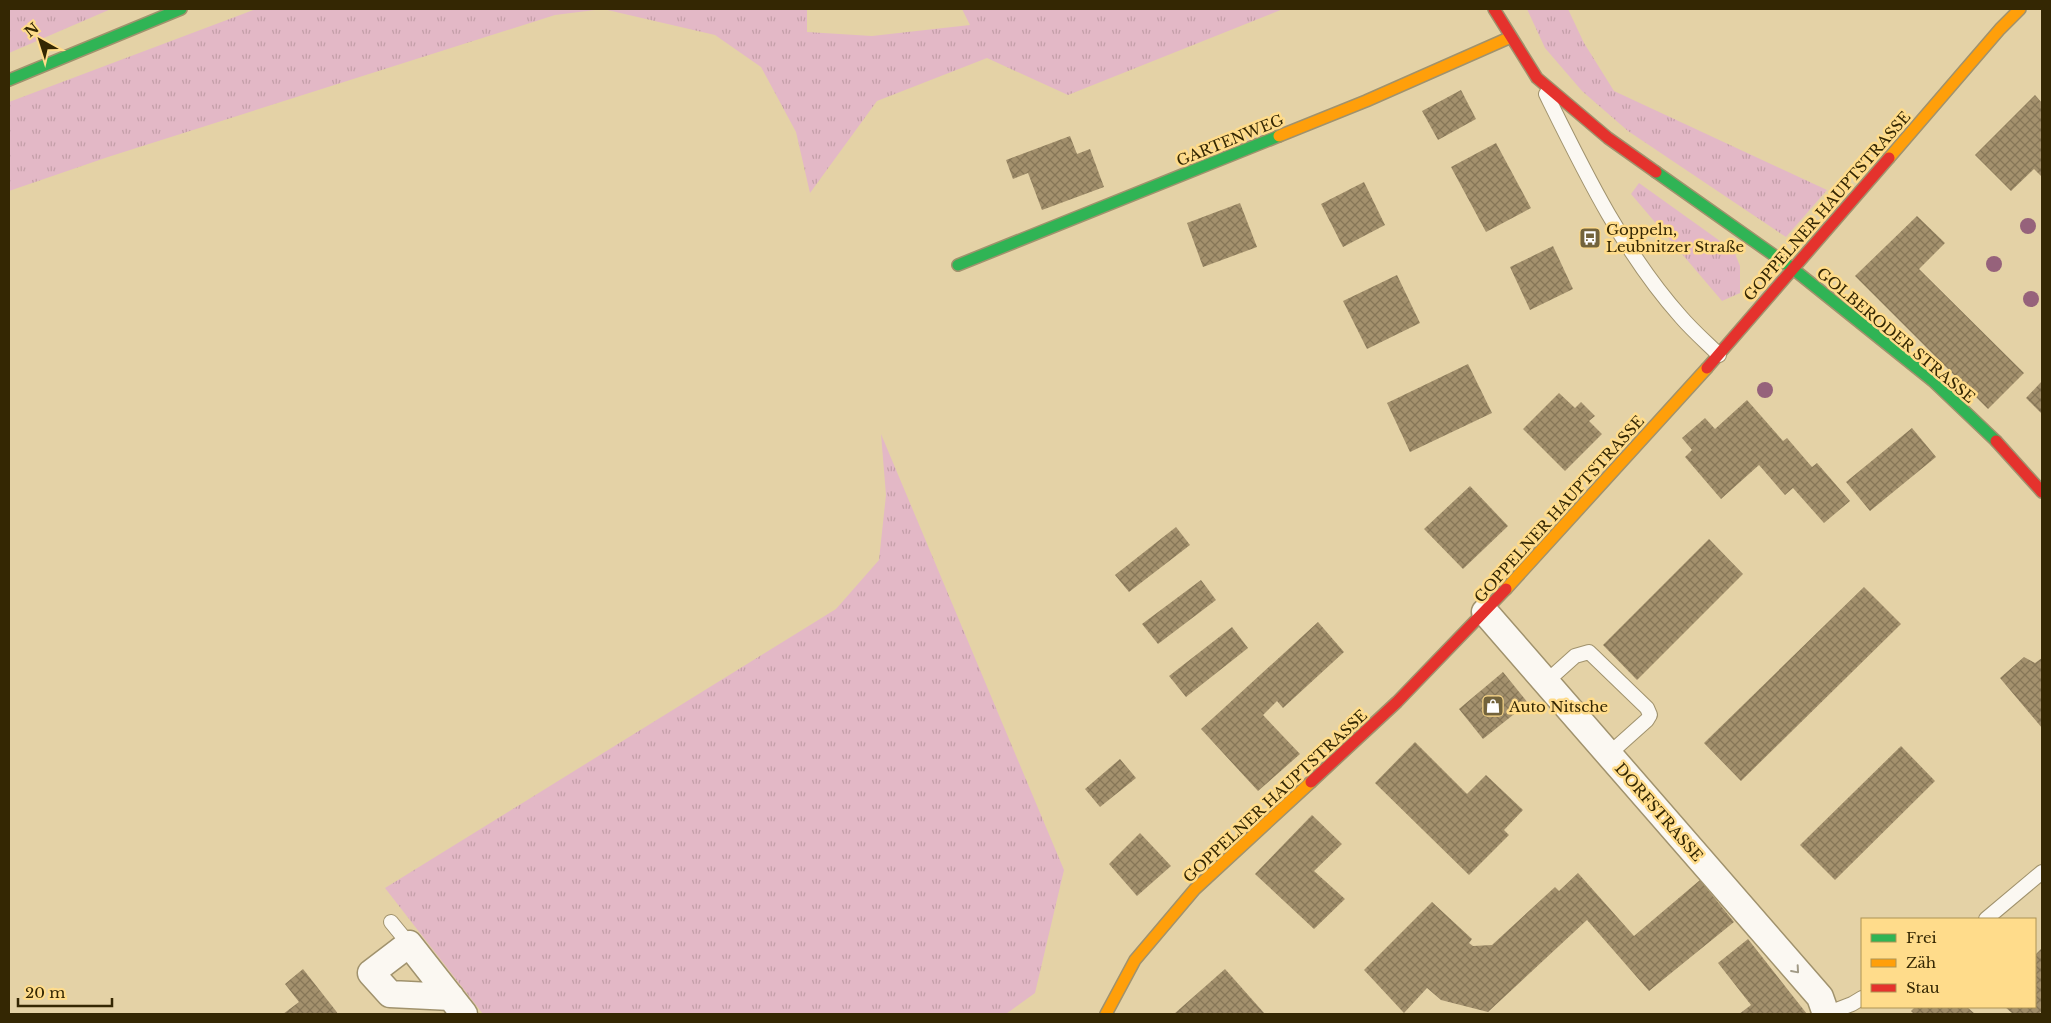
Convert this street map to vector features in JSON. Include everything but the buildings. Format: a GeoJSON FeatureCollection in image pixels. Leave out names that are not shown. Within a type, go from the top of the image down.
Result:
{"type":"FeatureCollection","features":[{"type":"Feature","properties":{"kind":"street"},"geometry":{"type":"LineString","coordinates":[[9,80],[181,9]]}},
{"type":"Feature","properties":{"kind":"street","name":"GOLBERODER STRASSE"},"geometry":{"type":"LineString","coordinates":[[1494,9],[1538,78],[1608,138],[1792,268],[1933,381],[2011,456],[2042,492]]}},
{"type":"Feature","properties":{"kind":"street","name":"GOPPELNER HAUPTSTRASSE"},"geometry":{"type":"LineString","coordinates":[[1106,1014],[1135,960],[1195,889],[1397,702],[1486,612],[1719,355],[1792,268],[2000,29],[2020,9]]}},
{"type":"Feature","properties":{"kind":"street","name":"GARTENWEG"},"geometry":{"type":"LineString","coordinates":[[958,265],[1366,101],[1511,37]]}},
{"type":"Feature","properties":{"kind":"street","name":"DORFSTRASSE"},"geometry":{"type":"LineString","coordinates":[[1486,612],[1820,997],[1826,1014]]}},
{"type":"Feature","properties":{"kind":"street"},"geometry":{"type":"LineString","coordinates":[[409,944],[457,1006],[390,994],[371,972],[409,944]]}},
{"type":"Feature","properties":{"kind":"lane"},"geometry":{"type":"LineString","coordinates":[[1538,78],[1590,182],[1614,224],[1681,317],[1719,355]]}},
{"type":"Feature","properties":{"kind":"lane"},"geometry":{"type":"LineString","coordinates":[[1546,682],[1575,656],[1589,652],[1647,708],[1650,715],[1647,720],[1609,754]]}},
{"type":"Feature","properties":{"kind":"lane"},"geometry":{"type":"LineString","coordinates":[[1987,918],[2042,872]]}},
{"type":"Feature","properties":{"kind":"lane"},"geometry":{"type":"LineString","coordinates":[[391,922],[409,944]]}},
{"type":"Feature","properties":{"kind":"lane"},"geometry":{"type":"LineString","coordinates":[[1826,1014],[1861,999]]}},
{"type":"Feature","properties":{"kind":"green space"},"geometry":{"type":"Polygon","coordinates":[[[9,9],[111,9],[9,53],[9,9]]]}},
{"type":"Feature","properties":{"kind":"green space"},"geometry":{"type":"Polygon","coordinates":[[[256,9],[603,9],[555,15],[108,157],[9,191],[9,102],[256,9]]]}},
{"type":"Feature","properties":{"kind":"green space"},"geometry":{"type":"Polygon","coordinates":[[[603,9],[807,9],[807,32],[872,36],[970,25],[962,9],[1283,9],[1068,95],[987,58],[877,101],[810,193],[796,132],[761,67],[715,35],[603,9]]]}},
{"type":"Feature","properties":{"kind":"green space"},"geometry":{"type":"Polygon","coordinates":[[[1527,9],[1568,9],[1584,43],[1614,91],[1827,190],[1786,237],[1628,131],[1582,91],[1545,48],[1527,9]]]}},
{"type":"Feature","properties":{"kind":"green space"},"geometry":{"type":"Polygon","coordinates":[[[1639,183],[1734,251],[1740,266],[1740,293],[1722,301],[1631,194],[1639,183]]]}},
{"type":"Feature","properties":{"kind":"green space"},"geometry":{"type":"Polygon","coordinates":[[[881,434],[1064,870],[1035,993],[1006,1014],[483,1014],[385,888],[836,609],[879,560],[886,495],[881,434]]]}},
{"type":"Feature","properties":{"kind":"traffic: fast"},"geometry":{"type":"LineString","coordinates":[[9,80],[181,9]]}},
{"type":"Feature","properties":{"kind":"traffic: fast"},"geometry":{"type":"LineString","coordinates":[[958,265],[1279,136]]}},
{"type":"Feature","properties":{"kind":"traffic: fast"},"geometry":{"type":"LineString","coordinates":[[1656,172],[1792,268],[1933,381],[1996,441]]}},
{"type":"Feature","properties":{"kind":"traffic: slow"},"geometry":{"type":"LineString","coordinates":[[1889,158],[2000,29],[2020,9]]}},
{"type":"Feature","properties":{"kind":"traffic: slow"},"geometry":{"type":"LineString","coordinates":[[1279,136],[1366,101],[1511,37]]}},
{"type":"Feature","properties":{"kind":"traffic: slow"},"geometry":{"type":"LineString","coordinates":[[1506,589],[1707,368]]}},
{"type":"Feature","properties":{"kind":"traffic: slow"},"geometry":{"type":"LineString","coordinates":[[1106,1014],[1135,960],[1195,889],[1311,782]]}},
{"type":"Feature","properties":{"kind":"traffic: jam"},"geometry":{"type":"LineString","coordinates":[[1494,9],[1537,78],[1608,138],[1656,172]]}},
{"type":"Feature","properties":{"kind":"traffic: jam"},"geometry":{"type":"LineString","coordinates":[[1707,368],[1889,158]]}},
{"type":"Feature","properties":{"kind":"traffic: jam"},"geometry":{"type":"LineString","coordinates":[[1996,441],[2042,492]]}},
{"type":"Feature","properties":{"kind":"traffic: jam"},"geometry":{"type":"LineString","coordinates":[[1311,782],[1397,702],[1506,589]]}},
{"type":"Feature","properties":{"kind":"place","name":"Goppeln, Leubnitzer Straße"},"geometry":{"type":"Point","coordinates":[1590,238]}},
{"type":"Feature","properties":{"kind":"place","name":"Auto Nitsche"},"geometry":{"type":"Point","coordinates":[1493,706]}}]}
